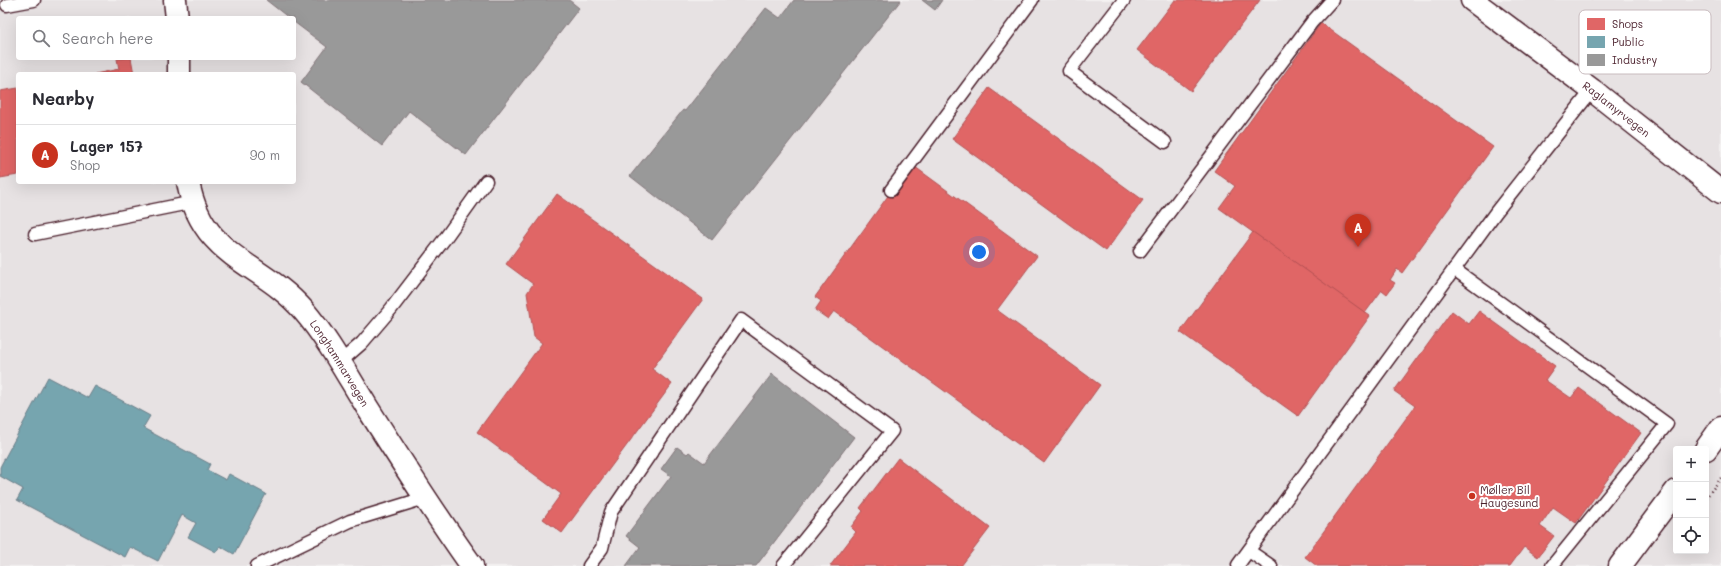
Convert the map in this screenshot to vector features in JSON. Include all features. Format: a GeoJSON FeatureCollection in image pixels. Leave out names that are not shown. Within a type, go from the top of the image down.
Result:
{"type":"FeatureCollection","features":[{"type":"Feature","properties":{"kind":"street"},"geometry":{"type":"LineString","coordinates":[[175,0],[177,16]]}},
{"type":"Feature","properties":{"kind":"street","name":"Raglamyrvegen"},"geometry":{"type":"LineString","coordinates":[[1472,0],[1592,90],[1721,192]]}},
{"type":"Feature","properties":{"kind":"street"},"geometry":{"type":"LineString","coordinates":[[179,60],[180,72]]}},
{"type":"Feature","properties":{"kind":"street","name":"Longhammarvegen"},"geometry":{"type":"LineString","coordinates":[[191,192],[198,215],[213,238],[232,256],[285,292],[304,311],[425,498],[472,566]]}},
{"type":"Feature","properties":{"kind":"street"},"geometry":{"type":"LineString","coordinates":[[1620,566],[1673,495]]}},
{"type":"Feature","properties":{"kind":"lane"},"geometry":{"type":"LineString","coordinates":[[7,5],[34,0]]}},
{"type":"Feature","properties":{"kind":"lane"},"geometry":{"type":"LineString","coordinates":[[891,190],[1032,0]]}},
{"type":"Feature","properties":{"kind":"lane"},"geometry":{"type":"LineString","coordinates":[[1124,0],[1069,71],[1164,142]]}},
{"type":"Feature","properties":{"kind":"lane"},"geometry":{"type":"LineString","coordinates":[[1140,251],[1312,22],[1332,0]]}},
{"type":"Feature","properties":{"kind":"lane"},"geometry":{"type":"LineString","coordinates":[[1238,565],[1540,153],[1592,90]]}},
{"type":"Feature","properties":{"kind":"lane"},"geometry":{"type":"LineString","coordinates":[[339,363],[362,343],[391,309],[446,237],[486,181]]}},
{"type":"Feature","properties":{"kind":"lane"},"geometry":{"type":"LineString","coordinates":[[35,234],[191,192]]}},
{"type":"Feature","properties":{"kind":"lane"},"geometry":{"type":"LineString","coordinates":[[1454,269],[1667,424],[1552,566]]}},
{"type":"Feature","properties":{"kind":"lane"},"geometry":{"type":"LineString","coordinates":[[589,566],[602,548],[611,512],[741,320],[892,431],[783,566]]}},
{"type":"Feature","properties":{"kind":"lane"},"geometry":{"type":"LineString","coordinates":[[257,566],[350,522],[425,498]]}},
{"type":"Feature","properties":{"kind":"lane"},"geometry":{"type":"LineString","coordinates":[[1249,551],[1271,566]]}},
{"type":"Feature","properties":{"kind":"path"},"geometry":{"type":"LineString","coordinates":[[1709,494],[1721,478]]}},
{"type":"Feature","properties":{"kind":"shaded area"},"geometry":{"type":"Polygon","coordinates":[[[0,0],[1721,0],[1721,566],[0,566],[0,0]]]}},
{"type":"Feature","properties":{"kind":"building: Shops"},"geometry":{"type":"Polygon","coordinates":[[[1175,0],[1260,0],[1191,91],[1137,50],[1175,0]]]}},
{"type":"Feature","properties":{"kind":"building: Shops"},"geometry":{"type":"Polygon","coordinates":[[[1321,23],[1493,147],[1402,273],[1397,269],[1390,280],[1395,283],[1387,294],[1382,290],[1365,313],[1219,208],[1235,186],[1214,171],[1321,23]]]}},
{"type":"Feature","properties":{"kind":"building: Shops"},"geometry":{"type":"Polygon","coordinates":[[[117,60],[131,60],[134,72],[105,72],[119,69],[117,60]]]}},
{"type":"Feature","properties":{"kind":"building: Shops"},"geometry":{"type":"Polygon","coordinates":[[[16,88],[16,175],[0,178],[0,91],[16,88]]]}},
{"type":"Feature","properties":{"kind":"building: Shops"},"geometry":{"type":"Polygon","coordinates":[[[989,88],[1143,200],[1106,251],[952,139],[989,88]]]}},
{"type":"Feature","properties":{"kind":"building: Shops"},"geometry":{"type":"Polygon","coordinates":[[[911,164],[1037,256],[997,310],[1100,385],[1044,463],[834,311],[828,319],[815,310],[821,301],[815,297],[911,164]]]}},
{"type":"Feature","properties":{"kind":"building: Shops"},"geometry":{"type":"Polygon","coordinates":[[[557,194],[703,299],[652,369],[672,384],[562,533],[543,519],[561,494],[477,432],[542,343],[534,337],[527,293],[533,284],[506,264],[557,194]]]}},
{"type":"Feature","properties":{"kind":"building: Shops"},"geometry":{"type":"Polygon","coordinates":[[[1253,232],[1370,316],[1298,416],[1180,332],[1253,232]]]}},
{"type":"Feature","properties":{"kind":"building: Shops"},"geometry":{"type":"Polygon","coordinates":[[[1452,311],[1469,324],[1479,311],[1555,366],[1545,380],[1571,398],[1579,388],[1641,433],[1576,523],[1553,507],[1540,526],[1554,536],[1538,557],[1524,547],[1510,566],[1317,566],[1305,557],[1415,406],[1394,391],[1452,311]]]}},
{"type":"Feature","properties":{"kind":"building: Shops"},"geometry":{"type":"Polygon","coordinates":[[[898,458],[990,528],[961,566],[830,566],[856,532],[851,527],[863,511],[860,508],[898,458]]]}},
{"type":"Feature","properties":{"kind":"building: Public"},"geometry":{"type":"Polygon","coordinates":[[[48,377],[88,398],[95,386],[150,416],[143,428],[210,464],[207,470],[226,480],[229,474],[266,494],[234,554],[220,546],[216,552],[188,537],[196,523],[182,515],[158,561],[130,547],[125,557],[17,500],[23,489],[0,476],[0,467],[48,377]]]}},
{"type":"Feature","properties":{"kind":"building: Industry"},"geometry":{"type":"Polygon","coordinates":[[[266,0],[569,0],[579,8],[466,155],[409,111],[382,146],[301,82],[327,47],[296,24],[296,16],[286,16],[266,0]]]}},
{"type":"Feature","properties":{"kind":"building: Industry"},"geometry":{"type":"Polygon","coordinates":[[[794,0],[901,0],[712,240],[630,176],[683,110],[685,111],[766,8],[780,18],[794,0]]]}},
{"type":"Feature","properties":{"kind":"building: Industry"},"geometry":{"type":"Polygon","coordinates":[[[922,0],[942,0],[935,10],[922,0]]]}},
{"type":"Feature","properties":{"kind":"building: Industry"},"geometry":{"type":"Polygon","coordinates":[[[772,374],[854,437],[756,566],[626,566],[640,547],[626,536],[671,476],[661,469],[677,447],[687,454],[689,452],[704,463],[772,374]]]}},
{"type":"Feature","properties":{"kind":"place","name":"Lager 157"},"geometry":{"type":"Point","coordinates":[1358,247]}},
{"type":"Feature","properties":{"kind":"place","name":"Møller Bil Haugesund"},"geometry":{"type":"Point","coordinates":[1472,496]}}]}
